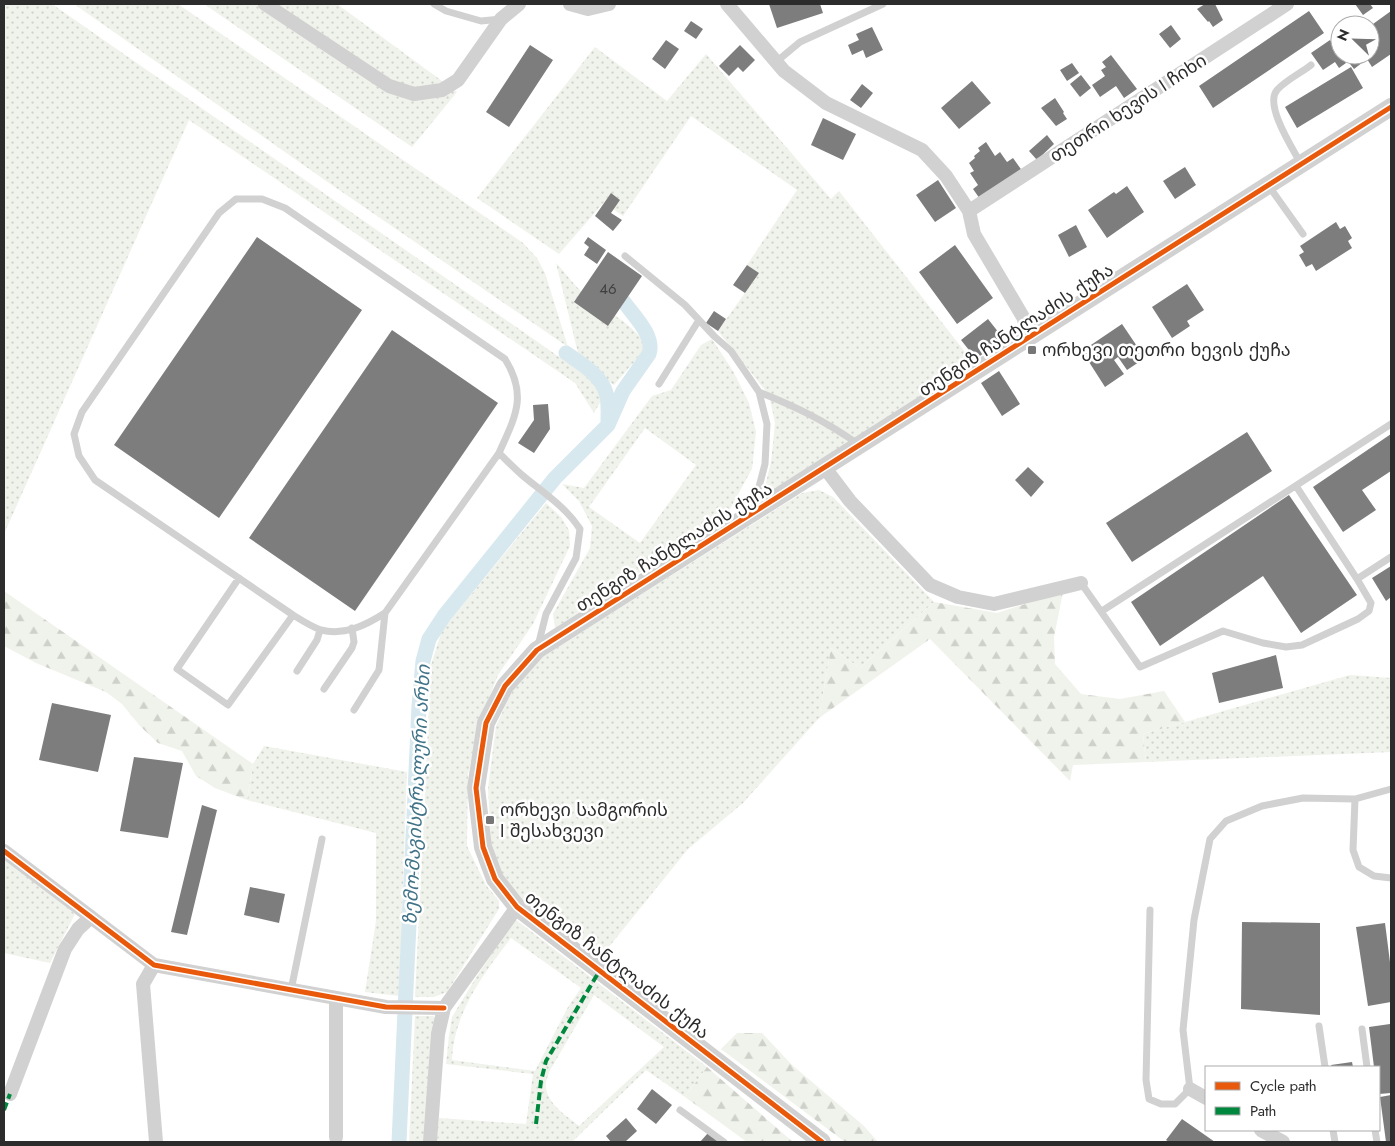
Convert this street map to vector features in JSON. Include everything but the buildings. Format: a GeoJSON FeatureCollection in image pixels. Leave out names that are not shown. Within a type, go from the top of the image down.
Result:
{"type":"FeatureCollection","features":[{"type":"Feature","properties":{"kind":"street"},"geometry":{"type":"LineString","coordinates":[[265,4],[390,86],[414,94],[442,90],[458,80],[501,19],[518,4]]}},
{"type":"Feature","properties":{"kind":"street"},"geometry":{"type":"LineString","coordinates":[[570,4],[588,9],[609,4]]}},
{"type":"Feature","properties":{"kind":"street"},"geometry":{"type":"LineString","coordinates":[[727,4],[784,71],[826,102],[922,150],[946,176],[970,211],[974,234],[1023,317],[1030,337]]}},
{"type":"Feature","properties":{"kind":"street","name":"თეთრი ხევის I ჩიხი"},"geometry":{"type":"LineString","coordinates":[[970,211],[1287,4]]}},
{"type":"Feature","properties":{"kind":"street","name":"თენგიზ ჩანტლაძის ქუჩა"},"geometry":{"type":"LineString","coordinates":[[822,1142],[517,907],[495,879],[483,847],[476,788],[486,723],[505,686],[537,650],[752,512],[861,446],[1268,184],[1391,108]]}},
{"type":"Feature","properties":{"kind":"street"},"geometry":{"type":"LineString","coordinates":[[825,468],[850,501],[930,585],[958,597],[994,604],[1082,583]]}},
{"type":"Feature","properties":{"kind":"street"},"geometry":{"type":"LineString","coordinates":[[4,852],[154,965],[386,1007],[444,1008]]}},
{"type":"Feature","properties":{"kind":"street"},"geometry":{"type":"LineString","coordinates":[[430,1142],[438,1034],[444,1008],[517,907]]}},
{"type":"Feature","properties":{"kind":"street"},"geometry":{"type":"LineString","coordinates":[[10,1094],[64,949],[78,929],[91,917]]}},
{"type":"Feature","properties":{"kind":"street"},"geometry":{"type":"LineString","coordinates":[[154,965],[143,984],[156,1142]]}},
{"type":"Feature","properties":{"kind":"street"},"geometry":{"type":"LineString","coordinates":[[336,998],[336,1137]]}},
{"type":"Feature","properties":{"kind":"street"},"geometry":{"type":"LineString","coordinates":[[1190,1089],[1205,1097]]}},
{"type":"Feature","properties":{"kind":"street"},"geometry":{"type":"LineString","coordinates":[[1264,1131],[1283,1142]]}},
{"type":"Feature","properties":{"kind":"lane"},"geometry":{"type":"LineString","coordinates":[[434,4],[446,11],[481,21],[501,19]]}},
{"type":"Feature","properties":{"kind":"lane"},"geometry":{"type":"LineString","coordinates":[[776,62],[800,42],[883,4]]}},
{"type":"Feature","properties":{"kind":"lane"},"geometry":{"type":"LineString","coordinates":[[1301,164],[1284,133],[1273,99],[1276,91],[1311,65]]}},
{"type":"Feature","properties":{"kind":"lane"},"geometry":{"type":"LineString","coordinates":[[1268,184],[1303,234]]}},
{"type":"Feature","properties":{"kind":"lane"},"geometry":{"type":"LineString","coordinates":[[236,199],[262,199],[285,208],[504,359],[513,373],[518,398],[516,415],[499,452],[385,613],[365,626],[340,632],[320,630],[293,615],[239,578],[95,480],[79,456],[74,434],[82,412],[219,213],[236,199]]}},
{"type":"Feature","properties":{"kind":"lane"},"geometry":{"type":"LineString","coordinates":[[625,256],[685,305],[731,351],[758,392],[767,424],[765,464],[752,512]]}},
{"type":"Feature","properties":{"kind":"lane"},"geometry":{"type":"LineString","coordinates":[[658,384],[699,320]]}},
{"type":"Feature","properties":{"kind":"lane"},"geometry":{"type":"LineString","coordinates":[[758,392],[794,406],[834,427],[861,446]]}},
{"type":"Feature","properties":{"kind":"lane"},"geometry":{"type":"LineString","coordinates":[[1102,611],[1391,424]]}},
{"type":"Feature","properties":{"kind":"lane"},"geometry":{"type":"LineString","coordinates":[[499,452],[523,476],[562,507],[580,529],[576,558],[546,614],[537,650]]}},
{"type":"Feature","properties":{"kind":"lane"},"geometry":{"type":"LineString","coordinates":[[1082,583],[1140,667],[1223,631],[1264,643],[1286,647],[1302,645],[1358,618],[1369,611],[1371,604],[1357,579],[1296,486]]}},
{"type":"Feature","properties":{"kind":"lane"},"geometry":{"type":"LineString","coordinates":[[1357,579],[1391,557]]}},
{"type":"Feature","properties":{"kind":"lane"},"geometry":{"type":"LineString","coordinates":[[239,578],[177,669],[228,705],[293,615]]}},
{"type":"Feature","properties":{"kind":"lane"},"geometry":{"type":"LineString","coordinates":[[354,710],[379,670],[385,613]]}},
{"type":"Feature","properties":{"kind":"lane"},"geometry":{"type":"LineString","coordinates":[[324,689],[352,648],[354,642],[352,628]]}},
{"type":"Feature","properties":{"kind":"lane"},"geometry":{"type":"LineString","coordinates":[[297,671],[317,640],[320,630]]}},
{"type":"Feature","properties":{"kind":"lane"},"geometry":{"type":"LineString","coordinates":[[1150,910],[1146,1080],[1149,1099],[1161,1104],[1175,1104],[1190,1089],[1182,1030],[1194,920],[1210,839],[1226,821],[1262,806],[1303,798],[1354,799],[1391,789]]}},
{"type":"Feature","properties":{"kind":"lane"},"geometry":{"type":"LineString","coordinates":[[1354,799],[1353,850],[1359,867],[1374,876],[1391,878]]}},
{"type":"Feature","properties":{"kind":"lane"},"geometry":{"type":"LineString","coordinates":[[291,990],[322,840]]}},
{"type":"Feature","properties":{"kind":"lane"},"geometry":{"type":"LineString","coordinates":[[1319,1026],[1325,1066]]}},
{"type":"Feature","properties":{"kind":"lane"},"geometry":{"type":"LineString","coordinates":[[1362,1029],[1367,1066]]}},
{"type":"Feature","properties":{"kind":"lane"},"geometry":{"type":"LineString","coordinates":[[680,1110],[724,1142]]}},
{"type":"Feature","properties":{"kind":"green space"},"geometry":{"type":"Polygon","coordinates":[[[4,4],[52,4],[575,368],[597,385],[601,401],[594,413],[575,383],[189,120],[4,534],[4,4]]]}},
{"type":"Feature","properties":{"kind":"green space"},"geometry":{"type":"Polygon","coordinates":[[[74,4],[178,4],[523,243],[537,258],[545,273],[568,347],[329,183],[74,4]]]}},
{"type":"Feature","properties":{"kind":"green space"},"geometry":{"type":"Polygon","coordinates":[[[204,4],[337,4],[457,92],[412,147],[204,4]]]}},
{"type":"Feature","properties":{"kind":"green space"},"geometry":{"type":"Polygon","coordinates":[[[595,47],[667,101],[706,54],[831,199],[839,191],[976,366],[763,495],[771,462],[775,423],[769,395],[718,331],[759,273],[747,265],[797,190],[691,116],[623,216],[613,209],[620,200],[611,194],[559,254],[477,198],[595,47]]]}},
{"type":"Feature","properties":{"kind":"green space"},"geometry":{"type":"Polygon","coordinates":[[[556,263],[582,292],[626,323],[645,345],[642,353],[614,385],[607,380],[601,371],[579,357],[556,263]]]}},
{"type":"Feature","properties":{"kind":"green space"},"geometry":{"type":"Polygon","coordinates":[[[712,339],[733,371],[749,403],[756,432],[752,469],[726,516],[555,628],[553,614],[590,548],[592,526],[579,501],[562,484],[584,488],[652,396],[671,390],[701,345],[712,339]],[[645,428],[589,507],[640,543],[696,465],[645,428]]]}},
{"type":"Feature","properties":{"kind":"green space"},"geometry":{"type":"Polygon","coordinates":[[[819,490],[833,497],[934,602],[860,668],[831,648],[819,718],[743,803],[688,849],[604,953],[521,902],[500,871],[491,845],[488,788],[496,726],[514,687],[539,659],[802,493],[819,490]]]}},
{"type":"Feature","properties":{"kind":"green space"},"geometry":{"type":"Polygon","coordinates":[[[546,503],[561,517],[569,530],[570,546],[533,624],[498,675],[480,721],[468,774],[467,846],[486,885],[499,901],[499,909],[447,992],[434,997],[415,997],[431,665],[442,630],[546,503]]]}},
{"type":"Feature","properties":{"kind":"green space"},"geometry":{"type":"Polygon","coordinates":[[[4,591],[253,764],[247,800],[215,788],[196,776],[182,751],[158,743],[140,726],[122,704],[106,692],[36,663],[4,646],[4,591]]]}},
{"type":"Feature","properties":{"kind":"green space"},"geometry":{"type":"Polygon","coordinates":[[[1063,592],[1054,637],[1055,664],[1081,694],[1120,699],[1164,691],[1185,722],[1143,734],[1146,762],[1073,765],[1070,781],[930,639],[819,718],[831,648],[860,668],[934,602],[997,613],[1063,592]]]}},
{"type":"Feature","properties":{"kind":"green space"},"geometry":{"type":"Polygon","coordinates":[[[1350,675],[1391,678],[1391,752],[1146,762],[1143,734],[1350,675]]]}},
{"type":"Feature","properties":{"kind":"green space"},"geometry":{"type":"Polygon","coordinates":[[[264,746],[407,772],[399,996],[365,992],[376,921],[376,833],[247,800],[253,764],[264,746]]]}},
{"type":"Feature","properties":{"kind":"green space"},"geometry":{"type":"Polygon","coordinates":[[[4,858],[75,914],[50,963],[4,953],[4,858]]]}},
{"type":"Feature","properties":{"kind":"green space"},"geometry":{"type":"Polygon","coordinates":[[[515,919],[707,1067],[685,1097],[646,1070],[572,1142],[437,1142],[439,1118],[526,1124],[533,1074],[446,1064],[452,1017],[515,919]],[[511,938],[490,966],[464,1010],[454,1042],[452,1060],[535,1071],[568,1007],[581,988],[511,938]],[[594,995],[549,1072],[546,1083],[550,1099],[579,1126],[664,1047],[594,995]]]}},
{"type":"Feature","properties":{"kind":"green space"},"geometry":{"type":"Polygon","coordinates":[[[415,1016],[433,1016],[439,1021],[424,1142],[409,1142],[415,1016]]]}},
{"type":"Feature","properties":{"kind":"green space"},"geometry":{"type":"Polygon","coordinates":[[[737,1033],[762,1033],[792,1065],[864,1126],[878,1142],[845,1142],[721,1049],[737,1033]]]}},
{"type":"Feature","properties":{"kind":"green space"},"geometry":{"type":"Polygon","coordinates":[[[707,1067],[793,1142],[747,1142],[685,1097],[707,1067]]]}},
{"type":"Feature","properties":{"kind":"waterway","name":"ზემო-მაგისტრალური არხი"},"geometry":{"type":"LineString","coordinates":[[399,1142],[419,706],[423,661],[429,639],[444,616],[555,478],[608,425],[623,391],[649,354],[650,347],[646,333],[624,302]]}},
{"type":"Feature","properties":{"kind":"waterway","name":"ზემო-მაგისტრალური არხი"},"geometry":{"type":"LineString","coordinates":[[566,353],[600,381],[608,399],[608,421]]}},
{"type":"Feature","properties":{"kind":"marked path"},"geometry":{"type":"LineString","coordinates":[[536,1124],[541,1081],[546,1061],[600,970]]}},
{"type":"Feature","properties":{"kind":"marked path"},"geometry":{"type":"LineString","coordinates":[[4,1110],[10,1094]]}},
{"type":"Feature","properties":{"kind":"cycle path"},"geometry":{"type":"LineString","coordinates":[[822,1142],[517,907],[495,879],[483,847],[476,788],[486,723],[505,686],[537,650],[1391,107]]}},
{"type":"Feature","properties":{"kind":"cycle path"},"geometry":{"type":"LineString","coordinates":[[4,851],[154,965],[386,1007],[444,1008]]}},
{"type":"Feature","properties":{"kind":"place","name":"ორხევი თეთრი ხევის ქუჩა"},"geometry":{"type":"Point","coordinates":[1032,350]}},
{"type":"Feature","properties":{"kind":"place","name":"ორხევი სამგორის I შესახვევი"},"geometry":{"type":"Point","coordinates":[490,820]}}]}
